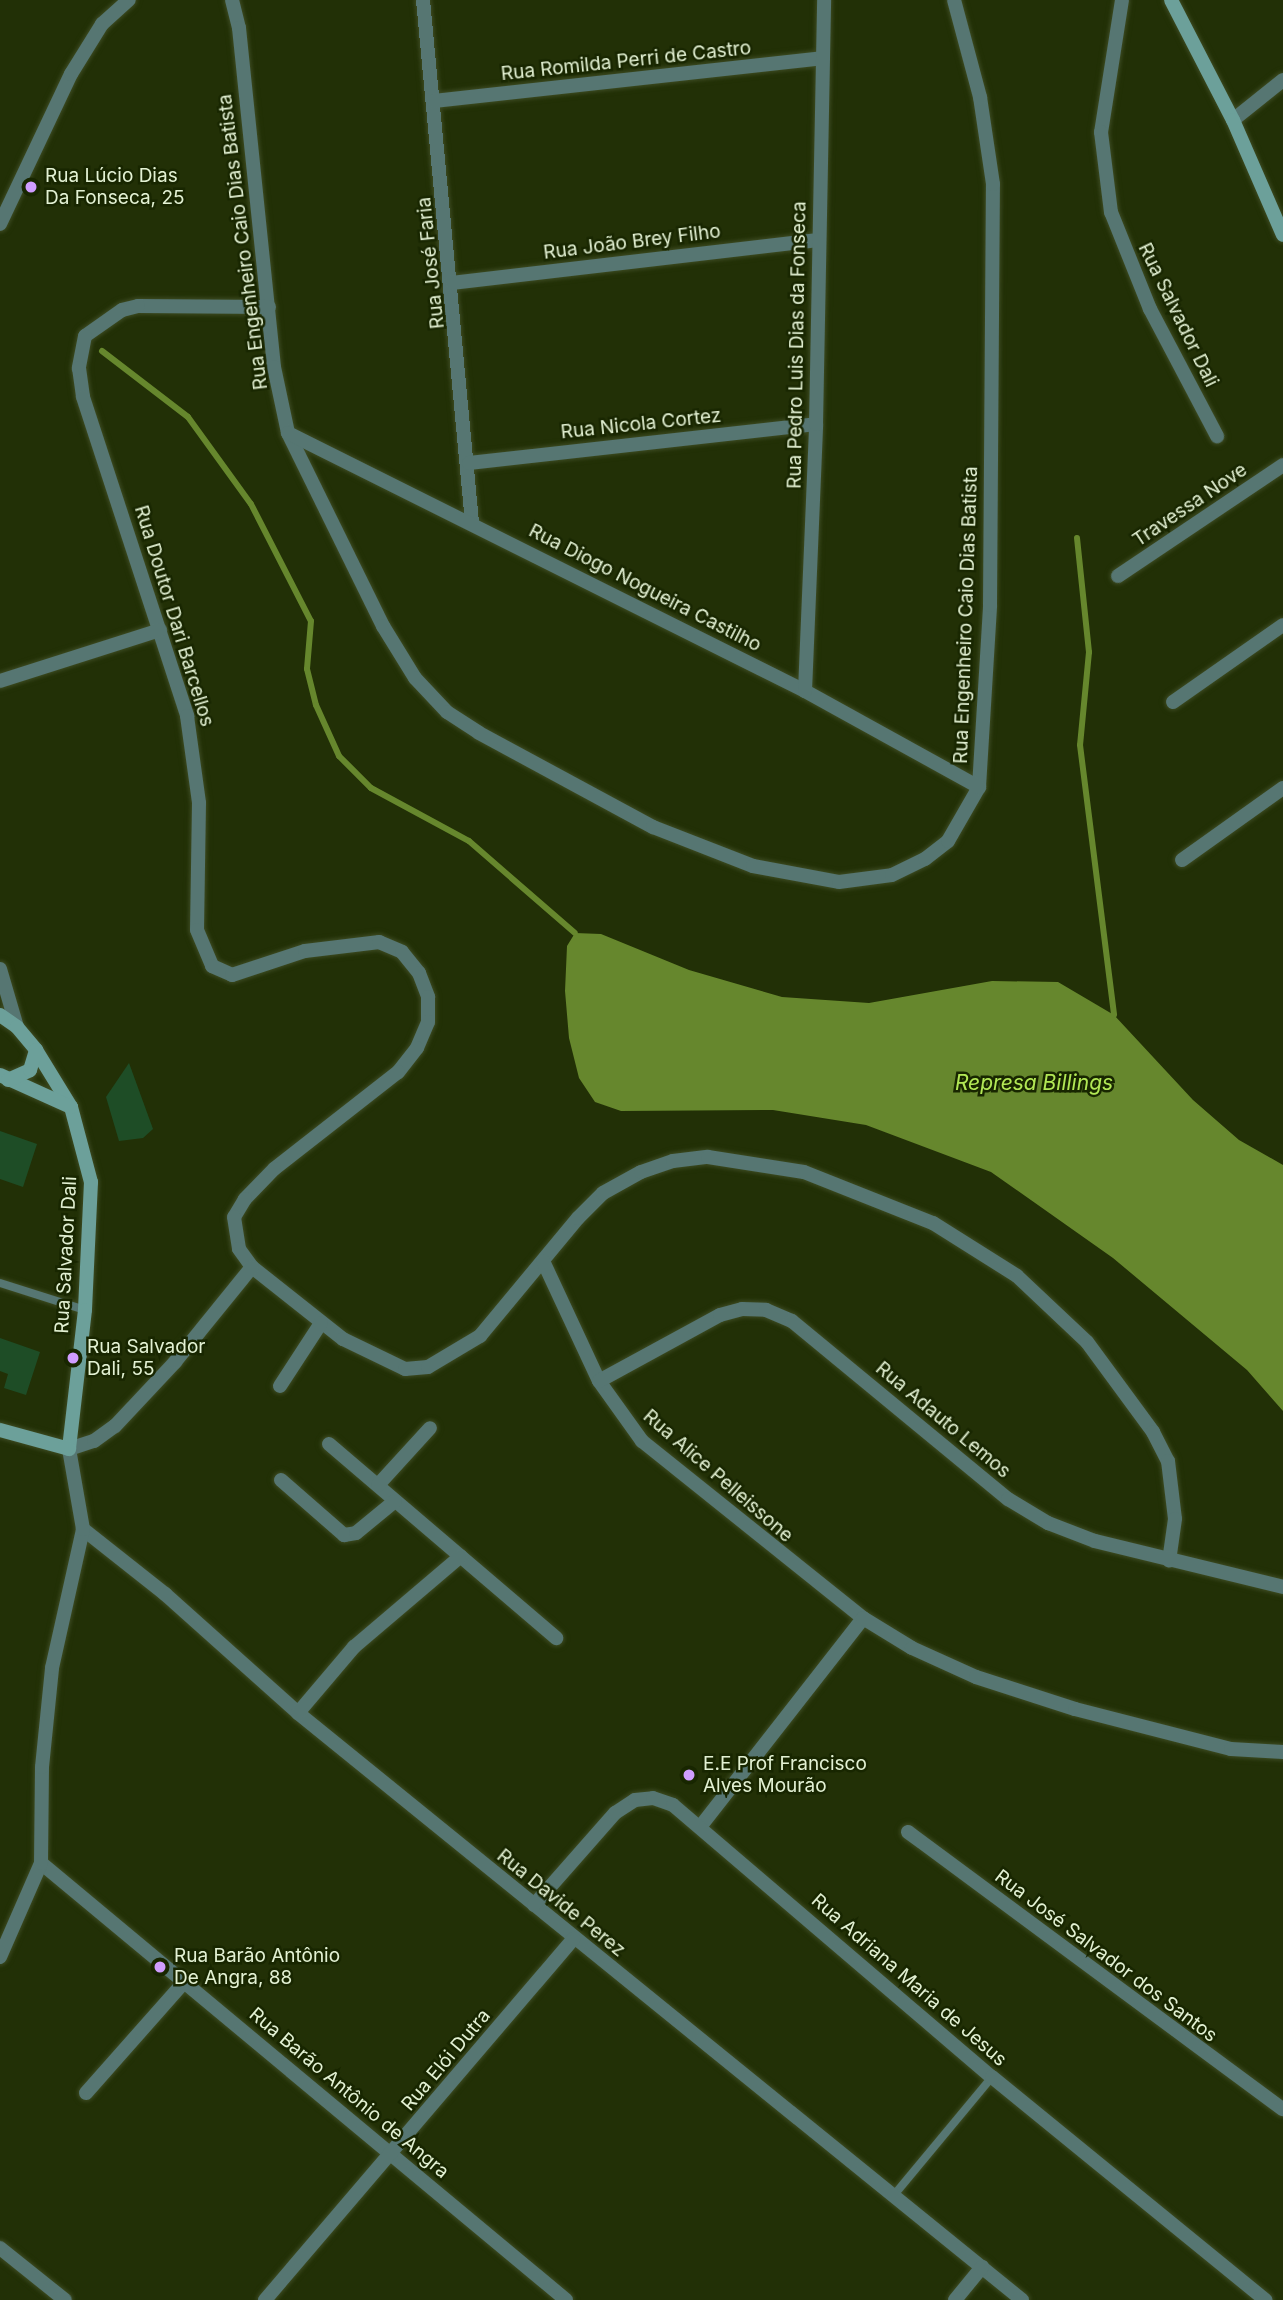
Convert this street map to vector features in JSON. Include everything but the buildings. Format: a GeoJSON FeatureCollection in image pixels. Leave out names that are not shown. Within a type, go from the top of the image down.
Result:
{"type":"FeatureCollection","features":[{"type":"Feature","properties":{"kind":"street"},"geometry":{"type":"LineString","coordinates":[[0,224],[71,74],[102,24],[129,0]]}},
{"type":"Feature","properties":{"kind":"street","name":"Rua Engenheiro Caio Dias Batista"},"geometry":{"type":"LineString","coordinates":[[232,0],[239,29],[274,367],[288,433],[383,626],[415,678],[447,712],[560,780],[653,827],[753,866],[839,882],[892,875],[925,859],[948,841],[979,787],[990,605],[993,184],[979,97],[954,0]]}},
{"type":"Feature","properties":{"kind":"street","name":"Rua José Faria"},"geometry":{"type":"LineString","coordinates":[[424,0],[469,463],[472,522]]}},
{"type":"Feature","properties":{"kind":"street","name":"Rua Pedro Luis Dias da Fonseca"},"geometry":{"type":"LineString","coordinates":[[805,691],[816,424],[817,240],[824,0]]}},
{"type":"Feature","properties":{"kind":"street","name":"Rua Salvador Dali"},"geometry":{"type":"LineString","coordinates":[[1122,0],[1101,132],[1111,212],[1150,309],[1217,436]]}},
{"type":"Feature","properties":{"kind":"street"},"geometry":{"type":"LineString","coordinates":[[1171,0],[1233,120],[1283,235]]}},
{"type":"Feature","properties":{"kind":"street","name":"Rua Romilda Perri de Castro"},"geometry":{"type":"LineString","coordinates":[[434,101],[822,58]]}},
{"type":"Feature","properties":{"kind":"street"},"geometry":{"type":"LineString","coordinates":[[1233,120],[1283,80]]}},
{"type":"Feature","properties":{"kind":"street","name":"Rua João Brey Filho"},"geometry":{"type":"LineString","coordinates":[[452,283],[817,240]]}},
{"type":"Feature","properties":{"kind":"street","name":"Rua Doutor Dari Barcellos"},"geometry":{"type":"LineString","coordinates":[[269,307],[138,306],[108,316],[80,346],[83,397],[160,631],[197,760],[197,930],[212,966],[232,975],[305,951],[379,942],[402,951],[419,973],[428,997],[428,1022],[417,1048],[398,1072],[274,1169],[245,1199],[234,1217],[235,1235],[252,1267],[321,1323],[385,1362],[405,1369],[428,1367],[480,1336],[603,1193],[651,1168],[708,1157],[804,1172],[933,1223],[1017,1276],[1087,1342],[1126,1393],[1168,1461],[1175,1519],[1169,1561]]}},
{"type":"Feature","properties":{"kind":"street","name":"Rua Nicola Cortez"},"geometry":{"type":"LineString","coordinates":[[469,463],[816,424]]}},
{"type":"Feature","properties":{"kind":"street","name":"Rua Diogo Nogueira Castilho"},"geometry":{"type":"LineString","coordinates":[[288,433],[472,522],[805,691],[979,787]]}},
{"type":"Feature","properties":{"kind":"street","name":"Travessa Nove"},"geometry":{"type":"LineString","coordinates":[[1118,576],[1283,465]]}},
{"type":"Feature","properties":{"kind":"street"},"geometry":{"type":"LineString","coordinates":[[1173,702],[1283,625]]}},
{"type":"Feature","properties":{"kind":"street"},"geometry":{"type":"LineString","coordinates":[[0,681],[160,631]]}},
{"type":"Feature","properties":{"kind":"street"},"geometry":{"type":"LineString","coordinates":[[1182,860],[1283,788]]}},
{"type":"Feature","properties":{"kind":"street"},"geometry":{"type":"LineString","coordinates":[[0,969],[17,1027]]}},
{"type":"Feature","properties":{"kind":"street","name":"Rua Salvador Dali"},"geometry":{"type":"LineString","coordinates":[[0,1016],[17,1027],[36,1050],[71,1107],[91,1182],[85,1310],[69,1449]]}},
{"type":"Feature","properties":{"kind":"street"},"geometry":{"type":"LineString","coordinates":[[4,1077],[30,1070],[36,1050]]}},
{"type":"Feature","properties":{"kind":"street"},"geometry":{"type":"LineString","coordinates":[[4,1077],[71,1107]]}},
{"type":"Feature","properties":{"kind":"street","name":"Rua Alice Pelleissone"},"geometry":{"type":"LineString","coordinates":[[543,1261],[599,1381],[642,1441],[863,1618]]}},
{"type":"Feature","properties":{"kind":"street"},"geometry":{"type":"LineString","coordinates":[[0,1430],[69,1449],[94,1441],[115,1426],[175,1363],[252,1267]]}},
{"type":"Feature","properties":{"kind":"street","name":"Rua Adauto Lemos"},"geometry":{"type":"LineString","coordinates":[[599,1381],[720,1315],[742,1309],[766,1310],[792,1321],[1008,1499],[1048,1523],[1095,1541],[1283,1587]]}},
{"type":"Feature","properties":{"kind":"street"},"geometry":{"type":"LineString","coordinates":[[280,1386],[321,1323]]}},
{"type":"Feature","properties":{"kind":"street"},"geometry":{"type":"LineString","coordinates":[[378,1485],[429,1428]]}},
{"type":"Feature","properties":{"kind":"street"},"geometry":{"type":"LineString","coordinates":[[329,1444],[556,1638]]}},
{"type":"Feature","properties":{"kind":"street"},"geometry":{"type":"LineString","coordinates":[[0,1957],[41,1863],[42,1767],[52,1668],[83,1529],[69,1449]]}},
{"type":"Feature","properties":{"kind":"street"},"geometry":{"type":"LineString","coordinates":[[281,1480],[344,1535],[356,1533],[395,1500]]}},
{"type":"Feature","properties":{"kind":"street","name":"Rua Davide Perez"},"geometry":{"type":"LineString","coordinates":[[83,1529],[165,1594],[298,1713],[573,1939],[1022,2300]]}},
{"type":"Feature","properties":{"kind":"street"},"geometry":{"type":"LineString","coordinates":[[298,1713],[354,1647],[461,1556]]}},
{"type":"Feature","properties":{"kind":"street"},"geometry":{"type":"LineString","coordinates":[[700,1827],[863,1618],[976,1676],[1074,1709],[1231,1749],[1283,1752]]}},
{"type":"Feature","properties":{"kind":"street","name":"Rua Adriana Maria de Jesus"},"geometry":{"type":"LineString","coordinates":[[534,1905],[615,1814],[635,1800],[653,1798],[673,1805],[992,2077],[1265,2300]]}},
{"type":"Feature","properties":{"kind":"street","name":"Rua José Salvador dos Santos"},"geometry":{"type":"LineString","coordinates":[[908,1832],[1283,2109]]}},
{"type":"Feature","properties":{"kind":"street","name":"Rua Barão Antônio de Angra"},"geometry":{"type":"LineString","coordinates":[[41,1863],[186,1980],[566,2300]]}},
{"type":"Feature","properties":{"kind":"street","name":"Rua Elói Dutra"},"geometry":{"type":"LineString","coordinates":[[265,2300],[392,2155],[573,1939]]}},
{"type":"Feature","properties":{"kind":"street"},"geometry":{"type":"LineString","coordinates":[[86,2093],[186,1980]]}},
{"type":"Feature","properties":{"kind":"street"},"geometry":{"type":"LineString","coordinates":[[0,2248],[65,2300]]}},
{"type":"Feature","properties":{"kind":"street"},"geometry":{"type":"LineString","coordinates":[[955,2300],[982,2267]]}},
{"type":"Feature","properties":{"kind":"lane"},"geometry":{"type":"LineString","coordinates":[[0,1283],[85,1310]]}},
{"type":"Feature","properties":{"kind":"lane"},"geometry":{"type":"LineString","coordinates":[[894,2195],[992,2077]]}},
{"type":"Feature","properties":{"kind":"water","name":"Represa Billings"},"geometry":{"type":"Polygon","coordinates":[[[575,933],[601,934],[689,970],[782,997],[869,1003],[992,981],[1058,982],[1114,1015],[1193,1100],[1239,1140],[1283,1165],[1283,1411],[1247,1370],[1113,1258],[991,1172],[866,1125],[773,1110],[621,1111],[595,1102],[579,1078],[569,1038],[565,991],[567,946],[575,933]]]}},
{"type":"Feature","properties":{"kind":"waterway"},"geometry":{"type":"LineString","coordinates":[[102,351],[188,417],[251,504],[311,621],[307,669],[316,705],[339,756],[371,788],[469,841],[575,933]]}},
{"type":"Feature","properties":{"kind":"waterway"},"geometry":{"type":"LineString","coordinates":[[1077,538],[1089,652],[1080,745],[1114,1015]]}},
{"type":"Feature","properties":{"kind":"place","name":"Rua Lúcio Dias Da Fonseca, 25"},"geometry":{"type":"Point","coordinates":[31,187]}},
{"type":"Feature","properties":{"kind":"place","name":"Rua Salvador Dali, 55"},"geometry":{"type":"Point","coordinates":[73,1358]}},
{"type":"Feature","properties":{"kind":"place","name":"E.E Prof Francisco Alves Mourão"},"geometry":{"type":"Point","coordinates":[689,1775]}},
{"type":"Feature","properties":{"kind":"place","name":"Rua Barão Antônio De Angra, 88"},"geometry":{"type":"Point","coordinates":[160,1967]}}]}
